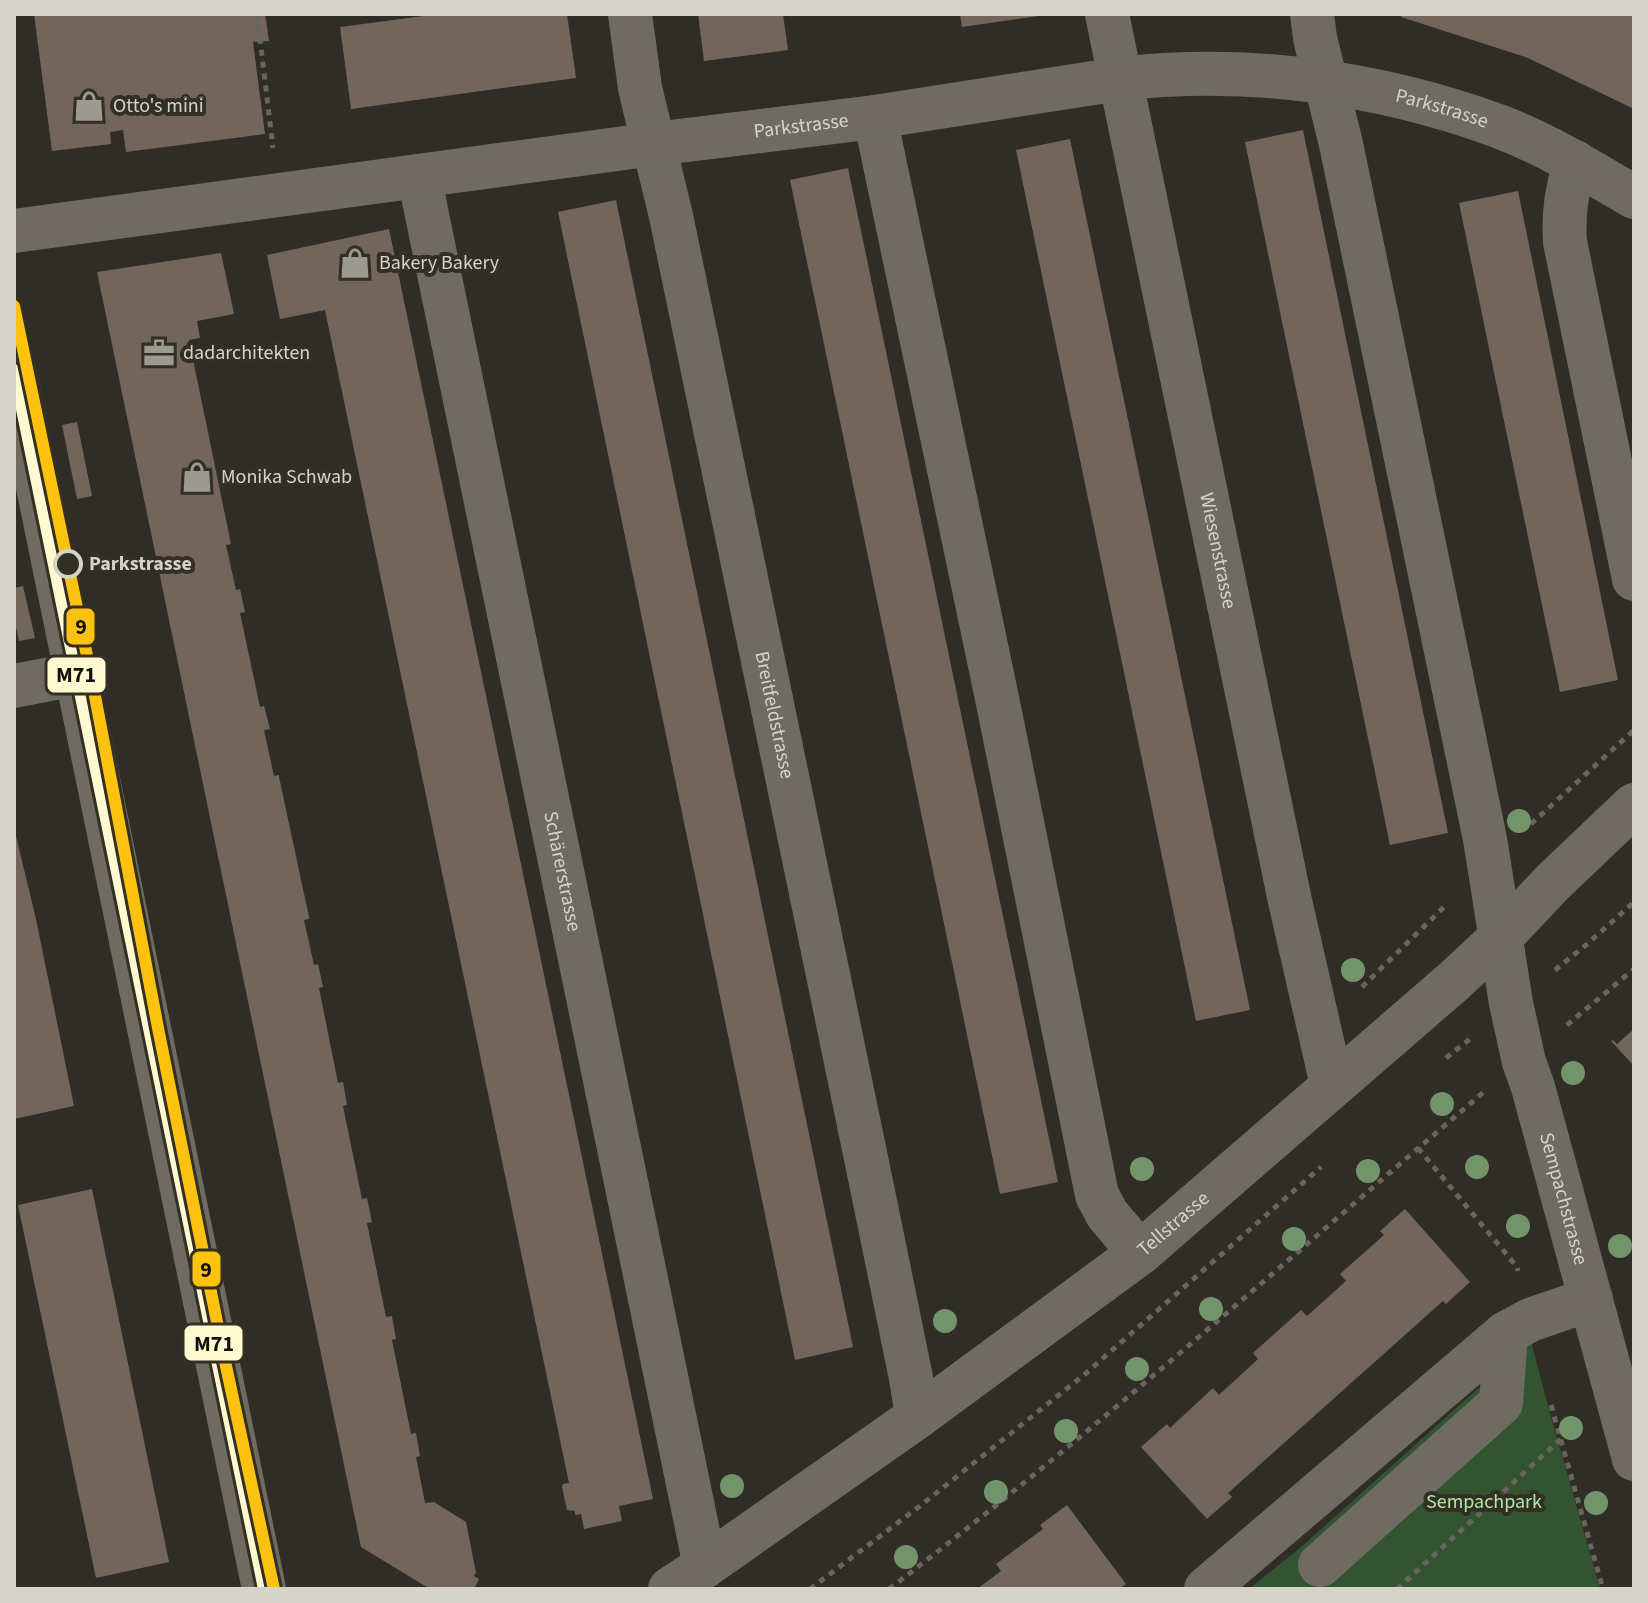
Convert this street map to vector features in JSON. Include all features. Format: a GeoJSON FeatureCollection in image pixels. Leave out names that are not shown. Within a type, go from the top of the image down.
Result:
{"type":"FeatureCollection","features":[{"type":"Feature","properties":{"kind":"street","name":"Breitfeldstrasse"},"geometry":{"type":"LineString","coordinates":[[630,14],[640,88],[671,216],[864,1145],[917,1417]]}},
{"type":"Feature","properties":{"kind":"street","name":"Wiesenstrasse"},"geometry":{"type":"LineString","coordinates":[[1107,14],[1290,901],[1332,1085]]}},
{"type":"Feature","properties":{"kind":"street"},"geometry":{"type":"LineString","coordinates":[[1312,14],[1489,862],[1501,937]]}},
{"type":"Feature","properties":{"kind":"street","name":"Parkstrasse"},"geometry":{"type":"LineString","coordinates":[[14,231],[875,117],[1119,79],[1210,73],[1289,77],[1384,94],[1447,110],[1500,127],[1575,162],[1634,197]]}},
{"type":"Feature","properties":{"kind":"street"},"geometry":{"type":"LineString","coordinates":[[875,117],[1097,1195],[1107,1214],[1140,1253]]}},
{"type":"Feature","properties":{"kind":"street"},"geometry":{"type":"LineString","coordinates":[[1575,162],[1565,198],[1565,242],[1634,579]]}},
{"type":"Feature","properties":{"kind":"street","name":"Schärerstrasse"},"geometry":{"type":"LineString","coordinates":[[419,176],[688,1578]]}},
{"type":"Feature","properties":{"kind":"street"},"geometry":{"type":"LineString","coordinates":[[14,370],[264,1589]]}},
{"type":"Feature","properties":{"kind":"street"},"geometry":{"type":"LineString","coordinates":[[14,686],[76,674]]}},
{"type":"Feature","properties":{"kind":"street","name":"Tellstrasse"},"geometry":{"type":"LineString","coordinates":[[688,1578],[917,1417],[1140,1253],[1454,981],[1634,805]]}},
{"type":"Feature","properties":{"kind":"street","name":"Sempachstrasse"},"geometry":{"type":"LineString","coordinates":[[1501,937],[1524,1062],[1634,1459]]}},
{"type":"Feature","properties":{"kind":"street"},"geometry":{"type":"LineString","coordinates":[[1206,1589],[1506,1333],[1530,1320],[1591,1299]]}},
{"type":"Feature","properties":{"kind":"street"},"geometry":{"type":"LineString","coordinates":[[1320,1565],[1501,1403],[1506,1333]]}},
{"type":"Feature","properties":{"kind":"path"},"geometry":{"type":"LineString","coordinates":[[257,14],[272,140]]}},
{"type":"Feature","properties":{"kind":"path"},"geometry":{"type":"LineString","coordinates":[[1319,1029],[1489,862],[1634,730]]}},
{"type":"Feature","properties":{"kind":"path"},"geometry":{"type":"LineString","coordinates":[[889,1589],[962,1534],[1079,1437],[1472,1102],[1634,969]]}},
{"type":"Feature","properties":{"kind":"path"},"geometry":{"type":"LineString","coordinates":[[1397,1589],[1561,1439]]}},
{"type":"Feature","properties":{"kind":"green space","name":"Sempachpark"},"geometry":{"type":"Polygon","coordinates":[[[1531,1341],[1600,1589],[1249,1589],[1300,1548],[1531,1341]]]}},
{"type":"Feature","properties":{"kind":"building"},"geometry":{"type":"Polygon","coordinates":[[[34,14],[265,14],[269,41],[253,42],[265,134],[126,152],[123,130],[110,132],[111,144],[52,151],[34,14]]]}},
{"type":"Feature","properties":{"kind":"building"},"geometry":{"type":"Polygon","coordinates":[[[439,14],[567,14],[576,78],[351,109],[340,27],[439,14]]]}},
{"type":"Feature","properties":{"kind":"building"},"geometry":{"type":"Polygon","coordinates":[[[698,14],[783,14],[788,50],[704,61],[698,14]]]}},
{"type":"Feature","properties":{"kind":"building"},"geometry":{"type":"Polygon","coordinates":[[[960,14],[1039,14],[1039,16],[962,27],[960,14]]]}},
{"type":"Feature","properties":{"kind":"building"},"geometry":{"type":"Polygon","coordinates":[[[1401,14],[1634,14],[1634,109],[1528,58],[1401,17],[1401,14]]]}},
{"type":"Feature","properties":{"kind":"building"},"geometry":{"type":"Polygon","coordinates":[[[1303,130],[1448,833],[1390,845],[1245,142],[1303,130]]]}},
{"type":"Feature","properties":{"kind":"building"},"geometry":{"type":"Polygon","coordinates":[[[1070,139],[1250,1010],[1196,1021],[1016,150],[1070,139]]]}},
{"type":"Feature","properties":{"kind":"building"},"geometry":{"type":"Polygon","coordinates":[[[848,168],[1058,1182],[1000,1194],[790,180],[848,168]]]}},
{"type":"Feature","properties":{"kind":"building"},"geometry":{"type":"Polygon","coordinates":[[[1518,191],[1618,680],[1560,692],[1459,203],[1518,191]]]}},
{"type":"Feature","properties":{"kind":"building"},"geometry":{"type":"Polygon","coordinates":[[[616,200],[853,1347],[795,1360],[558,212],[616,200]]]}},
{"type":"Feature","properties":{"kind":"building"},"geometry":{"type":"Polygon","coordinates":[[[389,229],[653,1499],[619,1506],[622,1521],[584,1529],[581,1514],[575,1515],[575,1511],[567,1510],[562,1487],[569,1483],[325,310],[280,319],[267,255],[389,229]]]}},
{"type":"Feature","properties":{"kind":"building"},"geometry":{"type":"Polygon","coordinates":[[[221,253],[234,314],[197,321],[200,338],[189,340],[231,544],[226,545],[236,590],[240,589],[245,612],[240,613],[260,707],[264,706],[270,729],[264,730],[274,776],[279,775],[309,917],[304,920],[314,965],[318,964],[323,987],[319,988],[338,1083],[343,1082],[347,1105],[343,1106],[362,1199],[367,1198],[372,1222],[367,1223],[386,1317],[392,1316],[396,1339],[392,1340],[411,1434],[416,1433],[420,1456],[416,1457],[425,1503],[434,1502],[466,1522],[476,1573],[474,1576],[479,1579],[474,1589],[430,1589],[361,1547],[97,272],[221,253]]]}},
{"type":"Feature","properties":{"kind":"building"},"geometry":{"type":"Polygon","coordinates":[[[77,422],[92,496],[77,499],[62,425],[77,422]]]}},
{"type":"Feature","properties":{"kind":"building"},"geometry":{"type":"Polygon","coordinates":[[[23,586],[35,638],[19,641],[14,618],[14,588],[23,586]]]}},
{"type":"Feature","properties":{"kind":"building"},"geometry":{"type":"Polygon","coordinates":[[[14,828],[74,1106],[14,1119],[14,828]]]}},
{"type":"Feature","properties":{"kind":"building"},"geometry":{"type":"Polygon","coordinates":[[[1634,1029],[1634,1066],[1611,1041],[1617,1044],[1634,1029]]]}},
{"type":"Feature","properties":{"kind":"building"},"geometry":{"type":"Polygon","coordinates":[[[92,1189],[169,1562],[96,1578],[18,1205],[92,1189]]]}},
{"type":"Feature","properties":{"kind":"building"},"geometry":{"type":"Polygon","coordinates":[[[1405,1209],[1470,1282],[1446,1304],[1443,1301],[1228,1493],[1232,1497],[1207,1519],[1141,1447],[1167,1424],[1170,1428],[1213,1388],[1219,1395],[1258,1359],[1253,1353],[1301,1310],[1307,1316],[1346,1281],[1340,1274],[1384,1235],[1380,1231],[1405,1209]]]}},
{"type":"Feature","properties":{"kind":"building"},"geometry":{"type":"Polygon","coordinates":[[[1067,1505],[1126,1584],[1119,1589],[977,1589],[1001,1571],[996,1564],[1043,1529],[1040,1525],[1067,1505]]]}},
{"type":"Feature","properties":{"kind":"transit line","name":"9"},"geometry":{"type":"LineString","coordinates":[[14,306],[91,675],[223,1352],[274,1589]]}},
{"type":"Feature","properties":{"kind":"transit line","name":"M71"},"geometry":{"type":"LineString","coordinates":[[14,370],[264,1589]]}},
{"type":"Feature","properties":{"kind":"place","name":"Otto's mini"},"geometry":{"type":"Point","coordinates":[89,106]}},
{"type":"Feature","properties":{"kind":"place","name":"Bakery Bakery"},"geometry":{"type":"Point","coordinates":[355,263]}},
{"type":"Feature","properties":{"kind":"place","name":"dadarchitekten"},"geometry":{"type":"Point","coordinates":[159,353]}},
{"type":"Feature","properties":{"kind":"place","name":"Monika Schwab"},"geometry":{"type":"Point","coordinates":[197,477]}},
{"type":"Feature","properties":{"kind":"place","name":"Parkstrasse"},"geometry":{"type":"Point","coordinates":[68,564]}}]}
